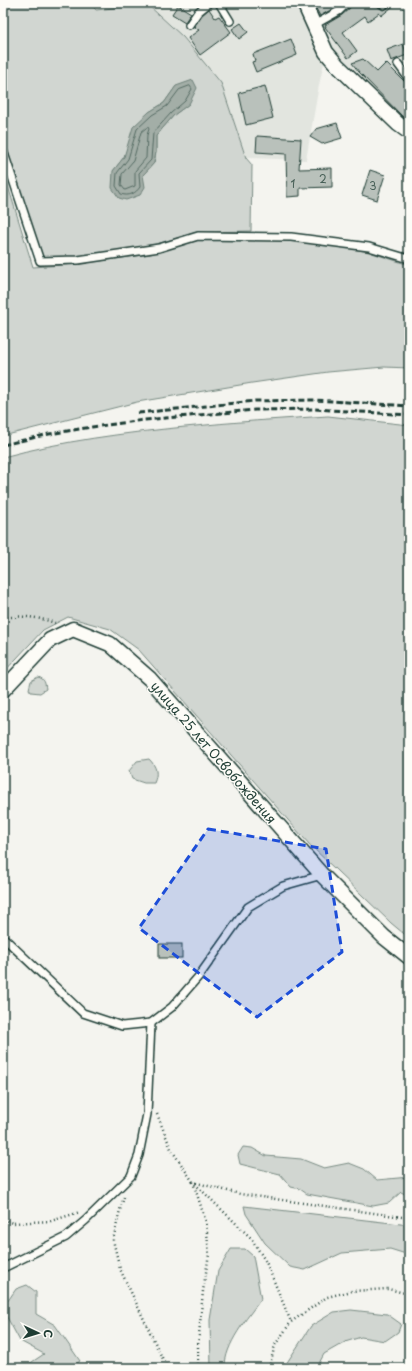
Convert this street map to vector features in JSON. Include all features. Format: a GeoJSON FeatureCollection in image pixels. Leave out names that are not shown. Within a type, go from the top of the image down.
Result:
{"type":"FeatureCollection","features":[{"type":"Feature","properties":{"kind":"street"},"geometry":{"type":"LineString","coordinates":[[304,3],[326,52],[337,65],[398,124],[409,132]]}},
{"type":"Feature","properties":{"kind":"street"},"geometry":{"type":"LineString","coordinates":[[3,690],[50,640],[73,630]]}},
{"type":"Feature","properties":{"kind":"street","name":"улица 25 лет Освобождения"},"geometry":{"type":"LineString","coordinates":[[73,630],[110,644],[150,679],[322,875],[384,937],[409,957]]}},
{"type":"Feature","properties":{"kind":"lane"},"geometry":{"type":"LineString","coordinates":[[189,25],[198,12],[209,3]]}},
{"type":"Feature","properties":{"kind":"lane"},"geometry":{"type":"LineString","coordinates":[[218,3],[230,20]]}},
{"type":"Feature","properties":{"kind":"lane"},"geometry":{"type":"LineString","coordinates":[[314,25],[339,10],[347,3]]}},
{"type":"Feature","properties":{"kind":"lane"},"geometry":{"type":"LineString","coordinates":[[398,64],[409,79]]}},
{"type":"Feature","properties":{"kind":"lane"},"geometry":{"type":"LineString","coordinates":[[3,150],[40,261],[78,260],[158,248],[198,236],[291,237],[369,247],[409,259]]}},
{"type":"Feature","properties":{"kind":"lane"},"geometry":{"type":"LineString","coordinates":[[3,937],[84,1013],[122,1026],[151,1023],[172,1007],[199,976],[248,906],[283,886],[322,875]]}},
{"type":"Feature","properties":{"kind":"lane"},"geometry":{"type":"LineString","coordinates":[[3,1268],[66,1237],[131,1176],[140,1155],[147,1114],[151,1023]]}},
{"type":"Feature","properties":{"kind":"path"},"geometry":{"type":"LineString","coordinates":[[3,618],[14,616],[41,618],[73,630]]}},
{"type":"Feature","properties":{"kind":"path"},"geometry":{"type":"LineString","coordinates":[[156,1112],[171,1149],[193,1182],[252,1238],[266,1262],[291,1322]]}},
{"type":"Feature","properties":{"kind":"path"},"geometry":{"type":"LineString","coordinates":[[193,1182],[240,1194],[409,1218]]}},
{"type":"Feature","properties":{"kind":"path"},"geometry":{"type":"LineString","coordinates":[[193,1182],[206,1222],[209,1254],[203,1291],[198,1346],[198,1368]]}},
{"type":"Feature","properties":{"kind":"path"},"geometry":{"type":"LineString","coordinates":[[124,1196],[113,1240],[120,1269],[167,1368]]}},
{"type":"Feature","properties":{"kind":"path"},"geometry":{"type":"LineString","coordinates":[[3,1219],[12,1223],[51,1221],[100,1205]]}},
{"type":"Feature","properties":{"kind":"path"},"geometry":{"type":"LineString","coordinates":[[269,1368],[275,1345],[291,1322],[327,1297],[352,1291],[388,1289],[409,1294]]}},
{"type":"Feature","properties":{"kind":"highlighted area"},"geometry":{"type":"Polygon","coordinates":[[[208,829],[326,849],[342,952],[257,1017],[139,928],[208,829]]]}},
{"type":"Feature","properties":{"kind":"shaded area"},"geometry":{"type":"Polygon","coordinates":[[[3,3],[90,3],[96,10],[147,4],[183,37],[221,83],[246,158],[252,165],[251,231],[197,232],[157,244],[76,257],[42,257],[3,137],[3,3]],[[176,86],[164,103],[149,112],[129,144],[124,157],[113,171],[143,175],[154,163],[156,136],[174,115],[189,104],[176,86]]]}},
{"type":"Feature","properties":{"kind":"shaded area"},"geometry":{"type":"Polygon","coordinates":[[[90,3],[409,3],[409,126],[325,58],[306,160],[246,158],[221,83],[183,37],[147,4],[96,10],[90,3]]]}},
{"type":"Feature","properties":{"kind":"shaded area"},"geometry":{"type":"Polygon","coordinates":[[[3,170],[33,267],[78,264],[151,254],[198,239],[285,240],[331,245],[369,252],[409,265],[409,368],[384,367],[328,372],[137,402],[3,436],[3,170]]]}},
{"type":"Feature","properties":{"kind":"shaded area"},"geometry":{"type":"Polygon","coordinates":[[[328,416],[409,425],[409,938],[391,923],[309,844],[139,650],[110,629],[68,617],[43,630],[3,673],[3,457],[48,446],[139,432],[274,419],[328,416]]]}},
{"type":"Feature","properties":{"kind":"shaded area"},"geometry":{"type":"Polygon","coordinates":[[[38,677],[45,683],[46,689],[40,693],[31,692],[29,689],[31,681],[38,677]]]}},
{"type":"Feature","properties":{"kind":"shaded area"},"geometry":{"type":"Polygon","coordinates":[[[149,759],[154,765],[156,771],[154,783],[144,783],[132,779],[129,771],[137,761],[149,759]]]}},
{"type":"Feature","properties":{"kind":"shaded area"},"geometry":{"type":"Polygon","coordinates":[[[243,1147],[252,1148],[266,1156],[301,1159],[324,1168],[349,1163],[364,1169],[377,1180],[409,1177],[409,1196],[401,1192],[389,1203],[373,1206],[307,1194],[300,1189],[291,1187],[280,1174],[240,1164],[238,1155],[243,1147]]]}},
{"type":"Feature","properties":{"kind":"shaded area"},"geometry":{"type":"Polygon","coordinates":[[[244,1206],[409,1225],[409,1255],[390,1249],[342,1253],[305,1270],[290,1267],[265,1243],[246,1214],[244,1206]]]}},
{"type":"Feature","properties":{"kind":"shaded area"},"geometry":{"type":"Polygon","coordinates":[[[231,1249],[245,1249],[253,1256],[261,1299],[238,1332],[228,1350],[225,1368],[211,1368],[210,1320],[218,1271],[231,1249]]]}},
{"type":"Feature","properties":{"kind":"shaded area"},"geometry":{"type":"Polygon","coordinates":[[[27,1285],[36,1292],[36,1314],[55,1325],[80,1361],[71,1368],[23,1368],[44,1354],[20,1341],[3,1308],[16,1289],[27,1285]]]}},
{"type":"Feature","properties":{"kind":"shaded area"},"geometry":{"type":"Polygon","coordinates":[[[351,1310],[387,1314],[401,1324],[398,1332],[385,1341],[361,1337],[345,1342],[324,1354],[317,1367],[318,1368],[287,1368],[286,1364],[311,1326],[334,1312],[351,1310]]]}},
{"type":"Feature","properties":{"kind":"water"},"geometry":{"type":"Polygon","coordinates":[[[193,80],[197,88],[189,104],[174,115],[156,136],[154,163],[143,175],[145,187],[140,195],[126,200],[119,198],[112,188],[113,171],[124,157],[133,127],[149,112],[164,103],[176,86],[193,80]]]}},
{"type":"Feature","properties":{"kind":"building"},"geometry":{"type":"Polygon","coordinates":[[[313,3],[340,3],[320,16],[313,3]]]}},
{"type":"Feature","properties":{"kind":"building"},"geometry":{"type":"Polygon","coordinates":[[[352,3],[377,3],[378,7],[383,10],[388,8],[388,3],[397,3],[381,16],[379,13],[368,21],[365,16],[343,32],[357,51],[348,58],[325,25],[342,15],[351,7],[352,3]]]}},
{"type":"Feature","properties":{"kind":"building"},"geometry":{"type":"Polygon","coordinates":[[[178,5],[191,13],[185,22],[172,14],[178,5]]]}},
{"type":"Feature","properties":{"kind":"building"},"geometry":{"type":"Polygon","coordinates":[[[209,9],[215,18],[219,16],[231,32],[200,55],[188,38],[199,30],[194,27],[202,15],[209,9]]]}},
{"type":"Feature","properties":{"kind":"building"},"geometry":{"type":"Polygon","coordinates":[[[241,23],[248,32],[239,39],[232,29],[241,23]]]}},
{"type":"Feature","properties":{"kind":"building"},"geometry":{"type":"Polygon","coordinates":[[[291,39],[297,55],[256,72],[252,62],[255,61],[253,54],[291,39]]]}},
{"type":"Feature","properties":{"kind":"building"},"geometry":{"type":"Polygon","coordinates":[[[403,44],[407,55],[391,61],[387,50],[403,44]]]}},
{"type":"Feature","properties":{"kind":"building"},"geometry":{"type":"Polygon","coordinates":[[[363,59],[377,72],[386,63],[409,86],[409,121],[402,116],[352,63],[363,59]]]}},
{"type":"Feature","properties":{"kind":"building"},"geometry":{"type":"Polygon","coordinates":[[[265,86],[273,118],[246,125],[239,93],[265,86]]]}},
{"type":"Feature","properties":{"kind":"building"},"geometry":{"type":"Polygon","coordinates":[[[337,123],[342,138],[322,144],[310,137],[316,129],[337,123]]]}},
{"type":"Feature","properties":{"kind":"building"},"geometry":{"type":"Polygon","coordinates":[[[257,136],[301,139],[299,169],[332,168],[332,187],[300,188],[300,196],[287,197],[286,154],[256,152],[257,136]]]}},
{"type":"Feature","properties":{"kind":"building"},"geometry":{"type":"Polygon","coordinates":[[[370,170],[385,175],[377,200],[362,195],[370,170]]]}},
{"type":"Feature","properties":{"kind":"building"},"geometry":{"type":"Polygon","coordinates":[[[159,944],[182,944],[182,958],[159,958],[159,944]]]}},
{"type":"Feature","properties":{"kind":"railway"},"geometry":{"type":"LineString","coordinates":[[138,413],[255,401],[315,400],[409,406]]}},
{"type":"Feature","properties":{"kind":"railway"},"geometry":{"type":"LineString","coordinates":[[3,445],[49,434],[92,427],[144,420],[255,410],[315,409],[409,415]]}}]}
